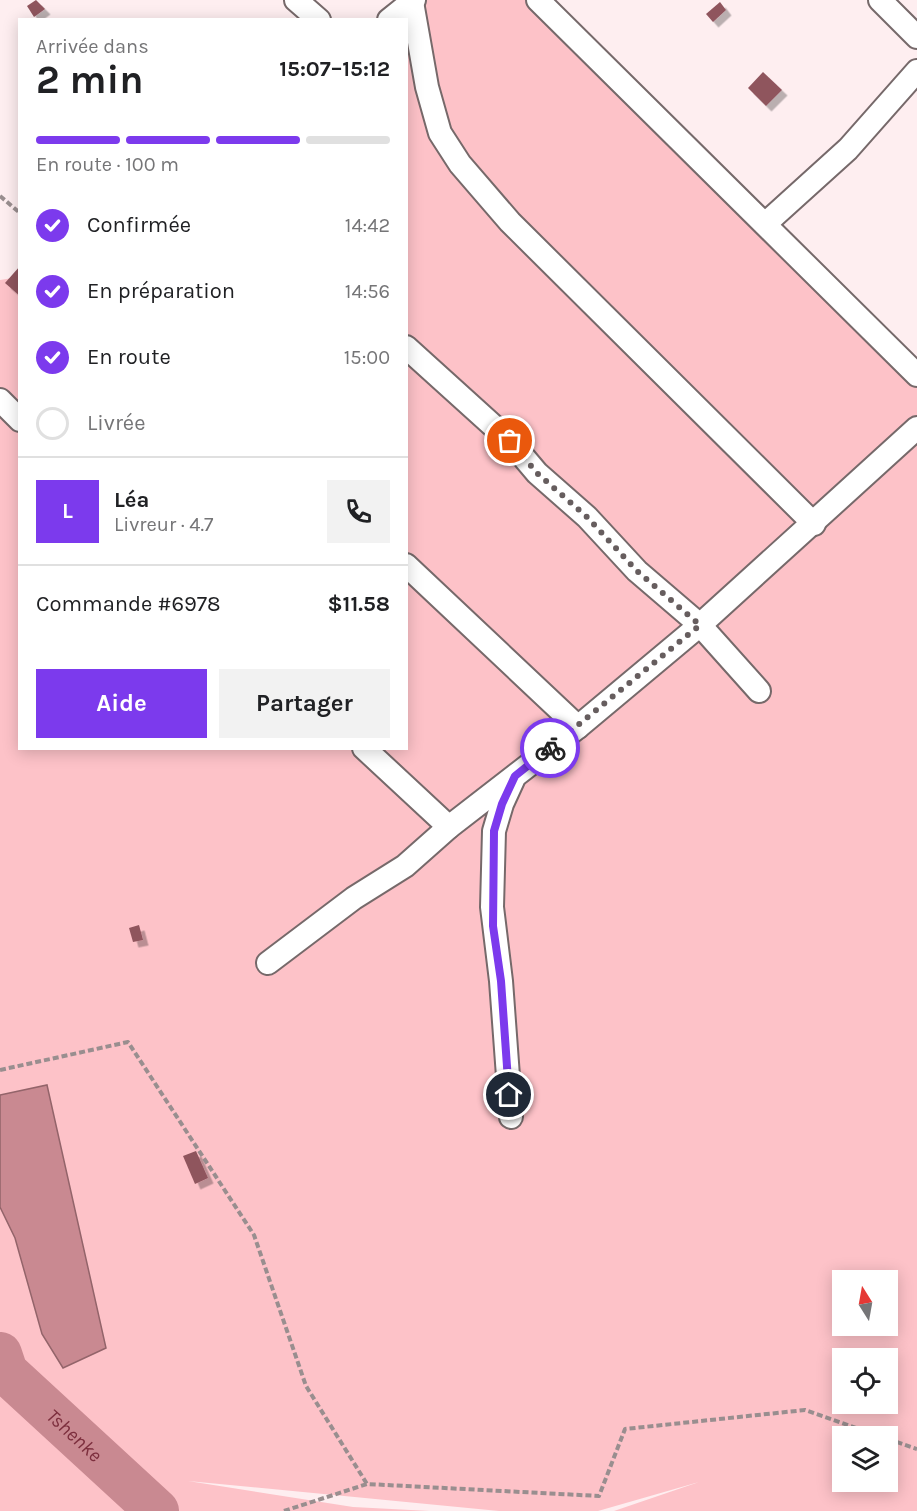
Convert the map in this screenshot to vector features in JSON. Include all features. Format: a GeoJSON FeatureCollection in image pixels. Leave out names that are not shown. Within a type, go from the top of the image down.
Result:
{"type":"FeatureCollection","features":[{"type":"Feature","properties":{"kind":"street"},"geometry":{"type":"LineString","coordinates":[[296,0],[317,18]]}},
{"type":"Feature","properties":{"kind":"street"},"geometry":{"type":"LineString","coordinates":[[538,0],[917,375]]}},
{"type":"Feature","properties":{"kind":"street"},"geometry":{"type":"LineString","coordinates":[[880,0],[917,37]]}},
{"type":"Feature","properties":{"kind":"street"},"geometry":{"type":"LineString","coordinates":[[392,18],[413,1],[427,87],[440,133],[460,164],[510,222],[814,524]]}},
{"type":"Feature","properties":{"kind":"street"},"geometry":{"type":"LineString","coordinates":[[765,224],[848,149],[917,71]]}},
{"type":"Feature","properties":{"kind":"street"},"geometry":{"type":"LineString","coordinates":[[408,349],[510,441],[537,473],[587,517],[637,571],[700,625],[759,691]]}},
{"type":"Feature","properties":{"kind":"street"},"geometry":{"type":"LineString","coordinates":[[0,399],[18,418]]}},
{"type":"Feature","properties":{"kind":"street"},"geometry":{"type":"LineString","coordinates":[[268,963],[354,897],[405,866],[449,827],[578,727],[700,625],[814,524],[917,428]]}},
{"type":"Feature","properties":{"kind":"street"},"geometry":{"type":"LineString","coordinates":[[408,567],[578,727]]}},
{"type":"Feature","properties":{"kind":"street"},"geometry":{"type":"LineString","coordinates":[[366,750],[449,827]]}},
{"type":"Feature","properties":{"kind":"street"},"geometry":{"type":"LineString","coordinates":[[512,1117],[492,898],[494,831],[502,804],[515,776]]}},
{"type":"Feature","properties":{"kind":"path"},"geometry":{"type":"LineString","coordinates":[[0,196],[18,211]]}},
{"type":"Feature","properties":{"kind":"path"},"geometry":{"type":"LineString","coordinates":[[0,1070],[128,1042],[254,1235],[306,1386],[367,1484]]}},
{"type":"Feature","properties":{"kind":"path"},"geometry":{"type":"LineString","coordinates":[[284,1511],[367,1484],[599,1496],[626,1429],[804,1410],[850,1426]]}},
{"type":"Feature","properties":{"kind":"path"},"geometry":{"type":"LineString","coordinates":[[898,1442],[917,1449]]}},
{"type":"Feature","properties":{"kind":"shaded area"},"geometry":{"type":"Polygon","coordinates":[[[414,0],[538,0],[917,375],[917,1511],[614,1511],[699,1482],[598,1511],[499,1511],[188,1481],[353,1507],[430,1511],[0,1511],[0,280],[18,277],[18,750],[408,750],[407,18],[414,0]]]}},
{"type":"Feature","properties":{"kind":"shaded area"},"geometry":{"type":"Polygon","coordinates":[[[47,1085],[106,1348],[63,1368],[42,1334],[15,1238],[0,1207],[0,1095],[47,1085]]]}},
{"type":"Feature","properties":{"kind":"building"},"geometry":{"type":"Polygon","coordinates":[[[36,0],[45,9],[34,17],[27,6],[36,0]]]}},
{"type":"Feature","properties":{"kind":"building"},"geometry":{"type":"Polygon","coordinates":[[[720,2],[726,10],[713,22],[706,14],[720,2]]]}},
{"type":"Feature","properties":{"kind":"building"},"geometry":{"type":"Polygon","coordinates":[[[763,72],[782,90],[766,106],[748,88],[763,72]]]}},
{"type":"Feature","properties":{"kind":"building"},"geometry":{"type":"Polygon","coordinates":[[[18,268],[18,294],[5,283],[18,268]]]}},
{"type":"Feature","properties":{"kind":"building"},"geometry":{"type":"Polygon","coordinates":[[[139,925],[143,940],[133,942],[129,928],[139,925]]]}},
{"type":"Feature","properties":{"kind":"building"},"geometry":{"type":"Polygon","coordinates":[[[196,1151],[208,1178],[195,1184],[183,1156],[196,1151]]]}},
{"type":"Feature","properties":{"kind":"waterway","name":"Tshenke"},"geometry":{"type":"LineString","coordinates":[[0,1354],[6,1372],[157,1511]]}},
{"type":"Feature","properties":{"kind":"way so far"},"geometry":{"type":"LineString","coordinates":[[510,441],[537,473],[587,517],[637,571],[654,583],[700,625],[550,748]]}},
{"type":"Feature","properties":{"kind":"route"},"geometry":{"type":"LineString","coordinates":[[509,1095],[501,981],[493,926],[494,831],[502,804],[515,776],[550,748]]}}]}
